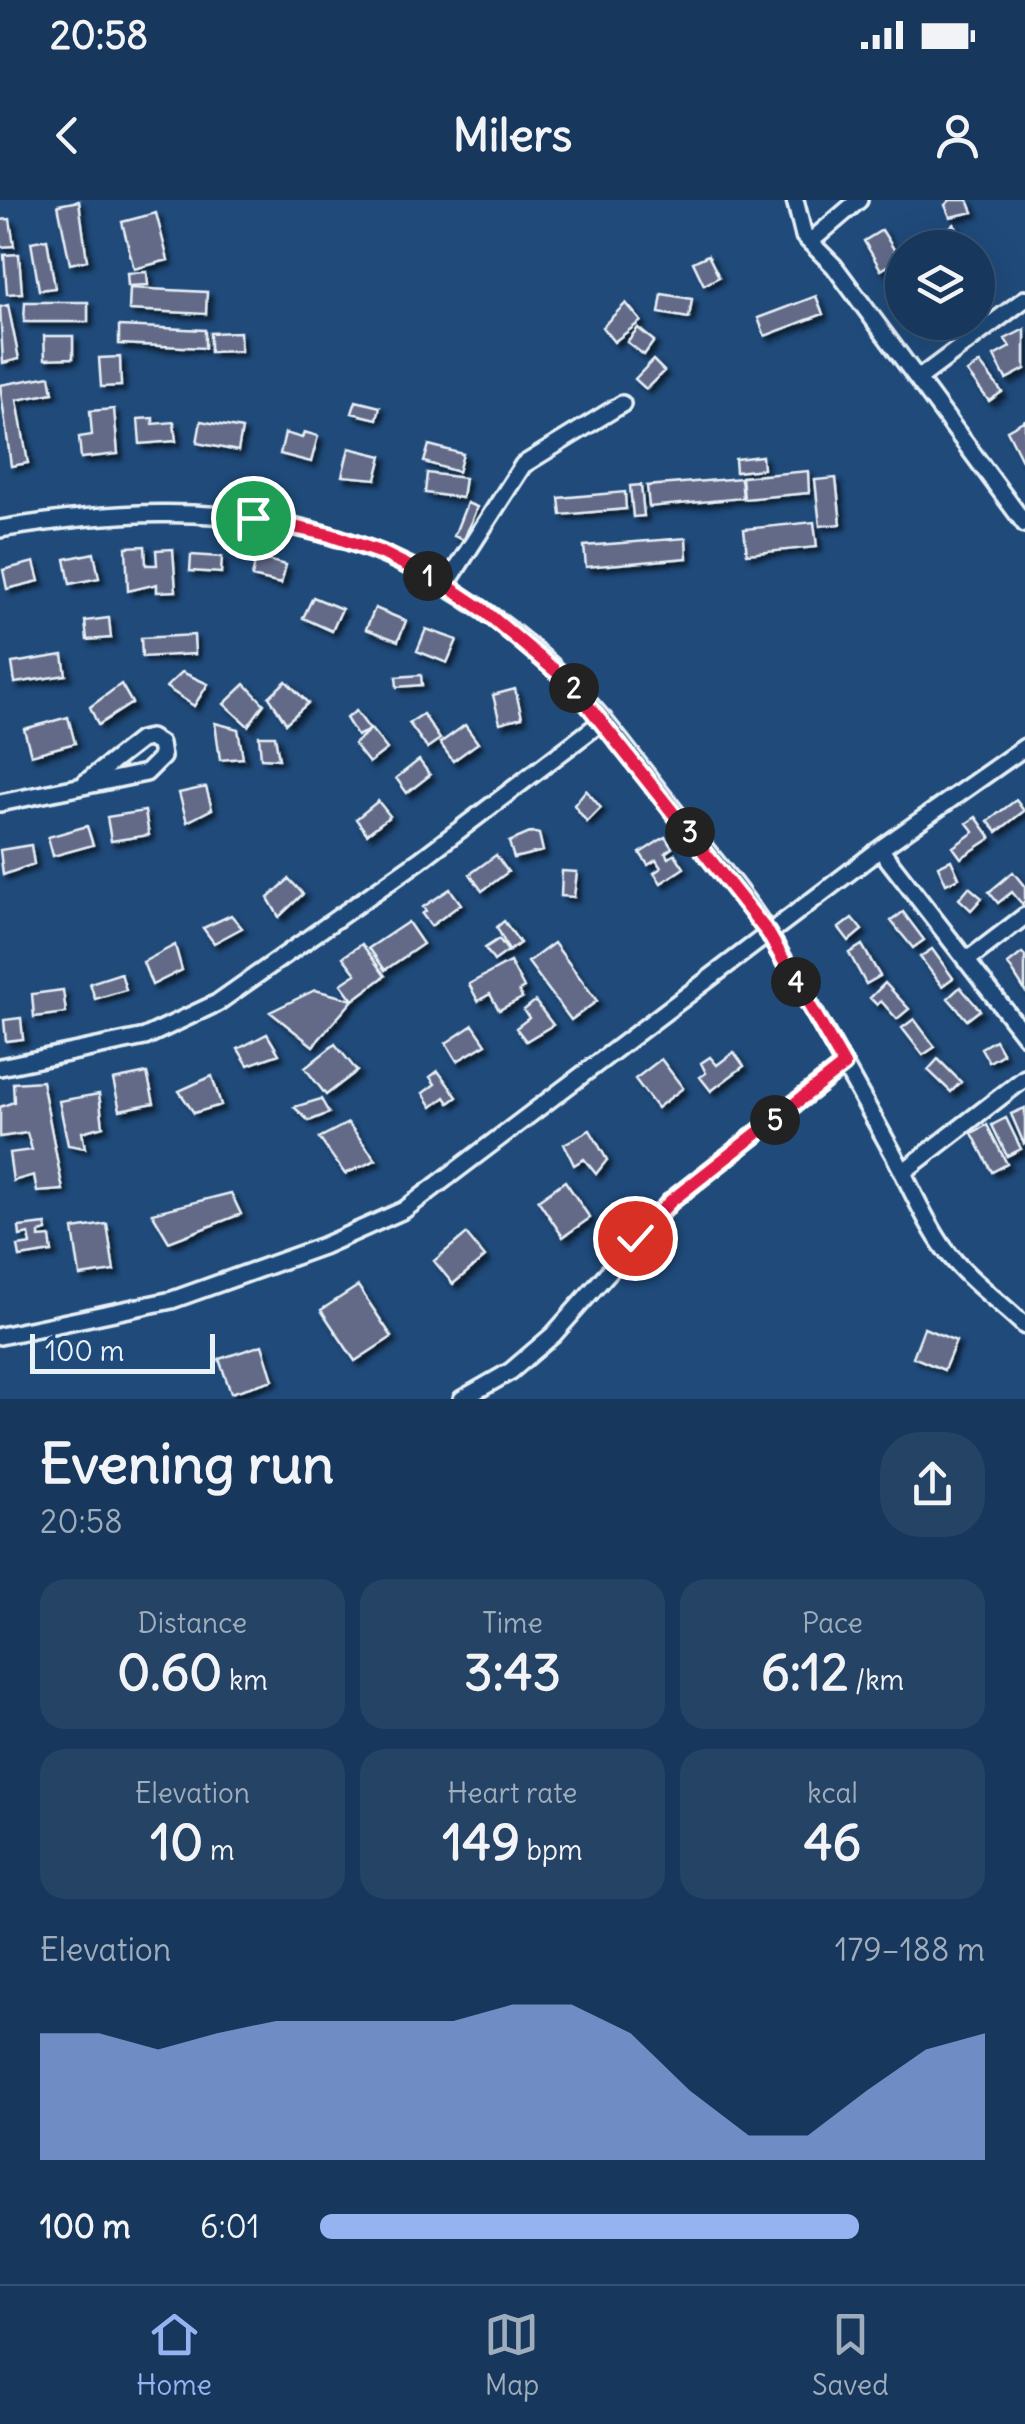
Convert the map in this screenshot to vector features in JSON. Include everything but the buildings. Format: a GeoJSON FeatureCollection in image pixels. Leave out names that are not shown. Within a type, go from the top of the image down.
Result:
{"type":"FeatureCollection","features":[{"type":"Feature","properties":{"kind":"street"},"geometry":{"type":"LineString","coordinates":[[795,200],[799,226],[810,242],[834,266],[1024,520]]}},
{"type":"Feature","properties":{"kind":"street"},"geometry":{"type":"LineString","coordinates":[[810,242],[860,200]]}},
{"type":"Feature","properties":{"kind":"street"},"geometry":{"type":"LineString","coordinates":[[918,378],[1025,299]]}},
{"type":"Feature","properties":{"kind":"street"},"geometry":{"type":"LineString","coordinates":[[446,585],[522,465],[622,404]]}},
{"type":"Feature","properties":{"kind":"street"},"geometry":{"type":"LineString","coordinates":[[0,530],[105,513],[177,510],[253,518],[364,547],[446,585],[540,656],[604,720],[768,933],[944,1249],[1025,1326]]}},
{"type":"Feature","properties":{"kind":"street"},"geometry":{"type":"LineString","coordinates":[[0,1067],[144,1036],[216,1003],[420,860],[604,720]]}},
{"type":"Feature","properties":{"kind":"street"},"geometry":{"type":"LineString","coordinates":[[0,804],[146,773],[162,758],[160,744],[150,738],[140,740],[86,783]]}},
{"type":"Feature","properties":{"kind":"street"},"geometry":{"type":"LineString","coordinates":[[0,1336],[172,1300],[323,1246],[404,1210],[880,849],[1025,747]]}},
{"type":"Feature","properties":{"kind":"street"},"geometry":{"type":"LineString","coordinates":[[880,849],[1025,1036]]}},
{"type":"Feature","properties":{"kind":"street"},"geometry":{"type":"LineString","coordinates":[[966,960],[1025,916]]}},
{"type":"Feature","properties":{"kind":"street"},"geometry":{"type":"LineString","coordinates":[[462,1399],[511,1372],[553,1335],[671,1201],[844,1065]]}},
{"type":"Feature","properties":{"kind":"street"},"geometry":{"type":"LineString","coordinates":[[903,1172],[1025,1078]]}},
{"type":"Feature","properties":{"kind":"route"},"geometry":{"type":"LineString","coordinates":[[253,518],[330,535],[382,553],[446,585],[482,609],[571,684],[604,720],[768,933],[844,1065],[671,1201],[635,1238]]}}]}
